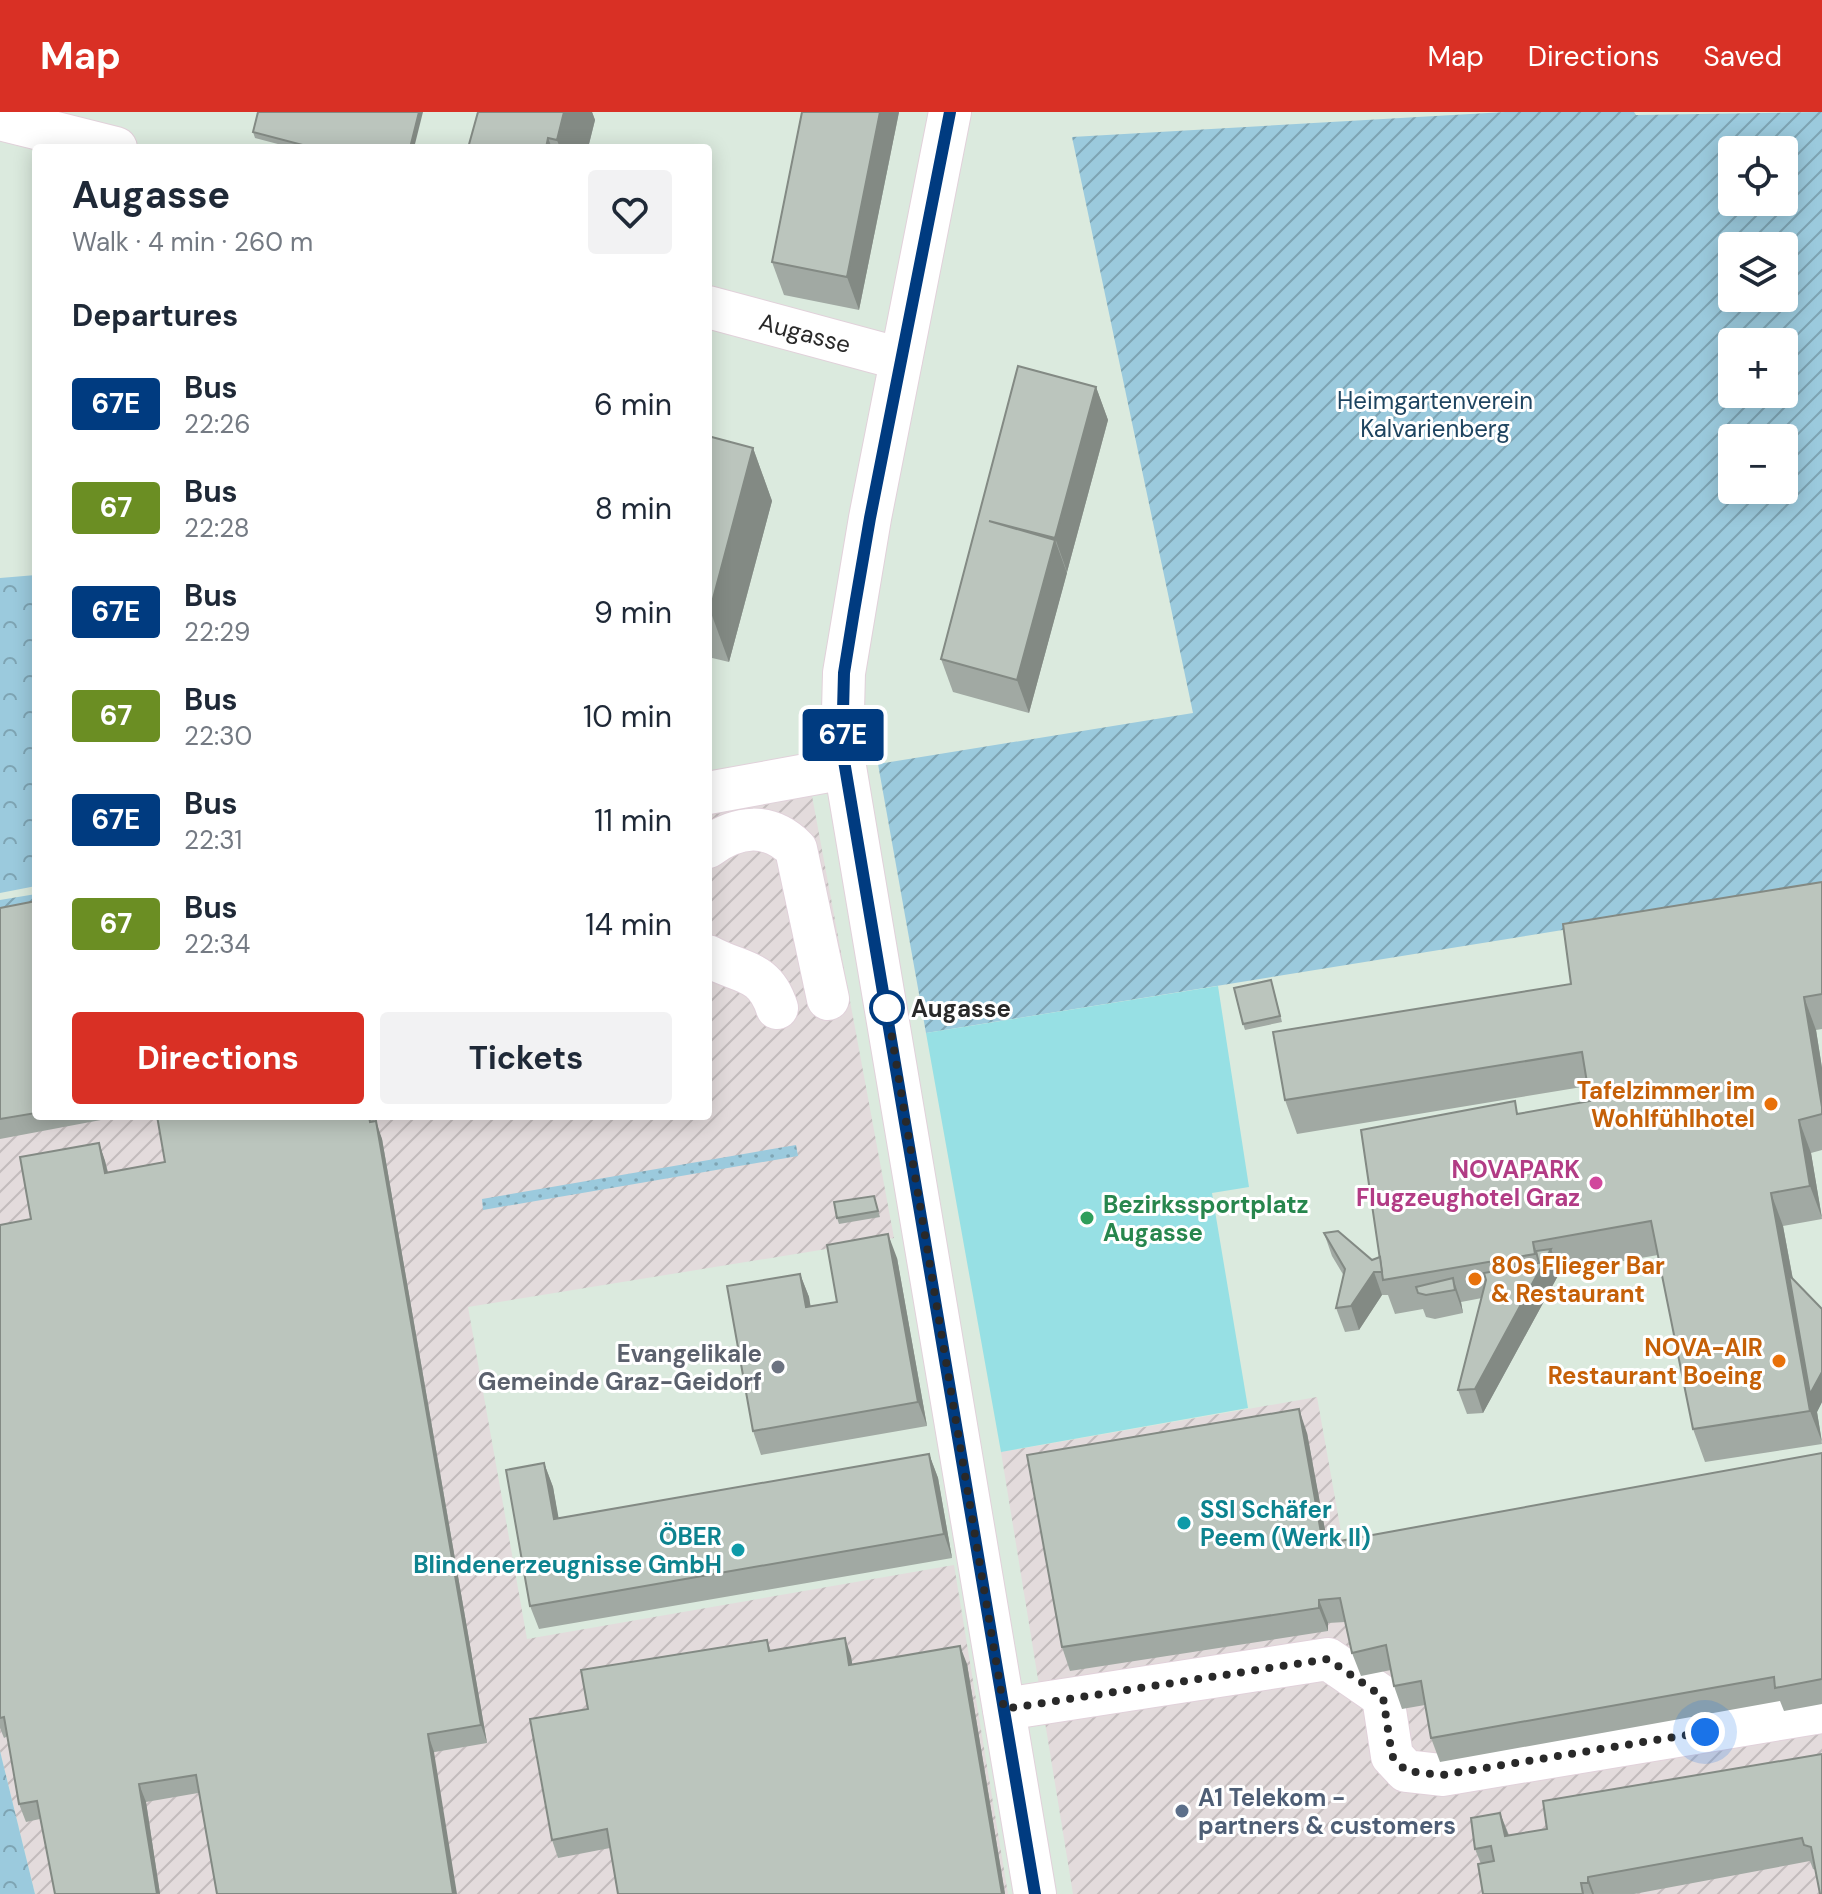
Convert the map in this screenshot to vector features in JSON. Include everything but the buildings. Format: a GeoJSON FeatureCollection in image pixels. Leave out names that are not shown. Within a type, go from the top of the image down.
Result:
{"type":"FeatureCollection","features":[{"type":"Feature","properties":{"kind":"street"},"geometry":{"type":"LineString","coordinates":[[950,112],[870,518],[844,673],[842,749],[1035,1894]]}},
{"type":"Feature","properties":{"kind":"street"},"geometry":{"type":"LineString","coordinates":[[0,119],[100,144]]}},
{"type":"Feature","properties":{"kind":"street","name":"Augasse"},"geometry":{"type":"LineString","coordinates":[[712,308],[901,359]]}},
{"type":"Feature","properties":{"kind":"street"},"geometry":{"type":"LineString","coordinates":[[712,792],[845,768]]}},
{"type":"Feature","properties":{"kind":"street"},"geometry":{"type":"LineString","coordinates":[[712,845],[733,832],[749,828],[772,832],[785,838],[796,849],[828,999]]}},
{"type":"Feature","properties":{"kind":"street"},"geometry":{"type":"LineString","coordinates":[[712,958],[764,981],[773,994],[777,1008]]}},
{"type":"Feature","properties":{"kind":"street"},"geometry":{"type":"LineString","coordinates":[[1004,1709],[1328,1659],[1383,1697],[1392,1756],[1406,1771],[1442,1775],[1822,1712]]}},
{"type":"Feature","properties":{"kind":"shaded area"},"geometry":{"type":"Polygon","coordinates":[[[812,796],[894,1238],[468,1307],[527,1639],[954,1565],[1008,1894],[35,1894],[0,1751],[0,928],[32,1095],[32,1120],[712,1120],[712,814],[812,796]]]}},
{"type":"Feature","properties":{"kind":"shaded area","name":"Bezirkssportplatz Augasse"},"geometry":{"type":"Polygon","coordinates":[[[1218,986],[1249,1187],[1212,1193],[1248,1408],[1001,1452],[926,1033],[1218,986]]]}},
{"type":"Feature","properties":{"kind":"shaded area"},"geometry":{"type":"Polygon","coordinates":[[[1317,1397],[1343,1543],[1822,1465],[1822,1894],[1073,1894],[1001,1452],[1317,1397]]]}},
{"type":"Feature","properties":{"kind":"green space","name":"Heimgartenverein Kalvarienberg"},"geometry":{"type":"Polygon","coordinates":[[[1505,112],[1634,112],[1636,115],[1822,112],[1822,888],[926,1033],[878,764],[1193,713],[1072,137],[1505,112]]]}},
{"type":"Feature","properties":{"kind":"green space"},"geometry":{"type":"Polygon","coordinates":[[[32,575],[32,887],[0,893],[0,578],[32,575]]]}},
{"type":"Feature","properties":{"kind":"green space"},"geometry":{"type":"Polygon","coordinates":[[[32,895],[32,920],[0,926],[0,900],[32,895]]]}},
{"type":"Feature","properties":{"kind":"green space"},"geometry":{"type":"Polygon","coordinates":[[[796,1145],[798,1156],[483,1210],[482,1199],[796,1145]]]}},
{"type":"Feature","properties":{"kind":"green space"},"geometry":{"type":"Polygon","coordinates":[[[0,1751],[35,1894],[0,1894],[0,1751]]]}},
{"type":"Feature","properties":{"kind":"bus line","name":"67E"},"geometry":{"type":"LineString","coordinates":[[950,112],[854,611],[844,673],[842,749],[1035,1894]]}},
{"type":"Feature","properties":{"kind":"place","name":"Augasse"},"geometry":{"type":"Point","coordinates":[887,1008]}},
{"type":"Feature","properties":{"kind":"place","name":"Tafelzimmer im Wohlfühlhotel"},"geometry":{"type":"Point","coordinates":[1771,1104]}},
{"type":"Feature","properties":{"kind":"place","name":"NOVAPARK Flugzeughotel Graz"},"geometry":{"type":"Point","coordinates":[1596,1183]}},
{"type":"Feature","properties":{"kind":"place","name":"Bezirkssportplatz Augasse"},"geometry":{"type":"Point","coordinates":[1087,1218]}},
{"type":"Feature","properties":{"kind":"place","name":"80s Flieger Bar & Restaurant"},"geometry":{"type":"Point","coordinates":[1475,1279]}},
{"type":"Feature","properties":{"kind":"place","name":"NOVA-AIR Restaurant Boeing"},"geometry":{"type":"Point","coordinates":[1779,1361]}},
{"type":"Feature","properties":{"kind":"place","name":"Evangelikale Gemeinde Graz-Geidorf"},"geometry":{"type":"Point","coordinates":[778,1367]}},
{"type":"Feature","properties":{"kind":"place","name":"SSI Schäfer Peem (Werk II)"},"geometry":{"type":"Point","coordinates":[1184,1523]}},
{"type":"Feature","properties":{"kind":"place","name":"ÖBER Blindenerzeugnisse GmbH"},"geometry":{"type":"Point","coordinates":[738,1550]}},
{"type":"Feature","properties":{"kind":"place","name":"A1 Telekom - partners & customers"},"geometry":{"type":"Point","coordinates":[1182,1811]}},
{"type":"Feature","properties":{"kind":"route"},"geometry":{"type":"LineString","coordinates":[[887,1008],[1004,1709],[1328,1659],[1383,1697],[1392,1756],[1406,1771],[1442,1775],[1705,1732]]}}]}
